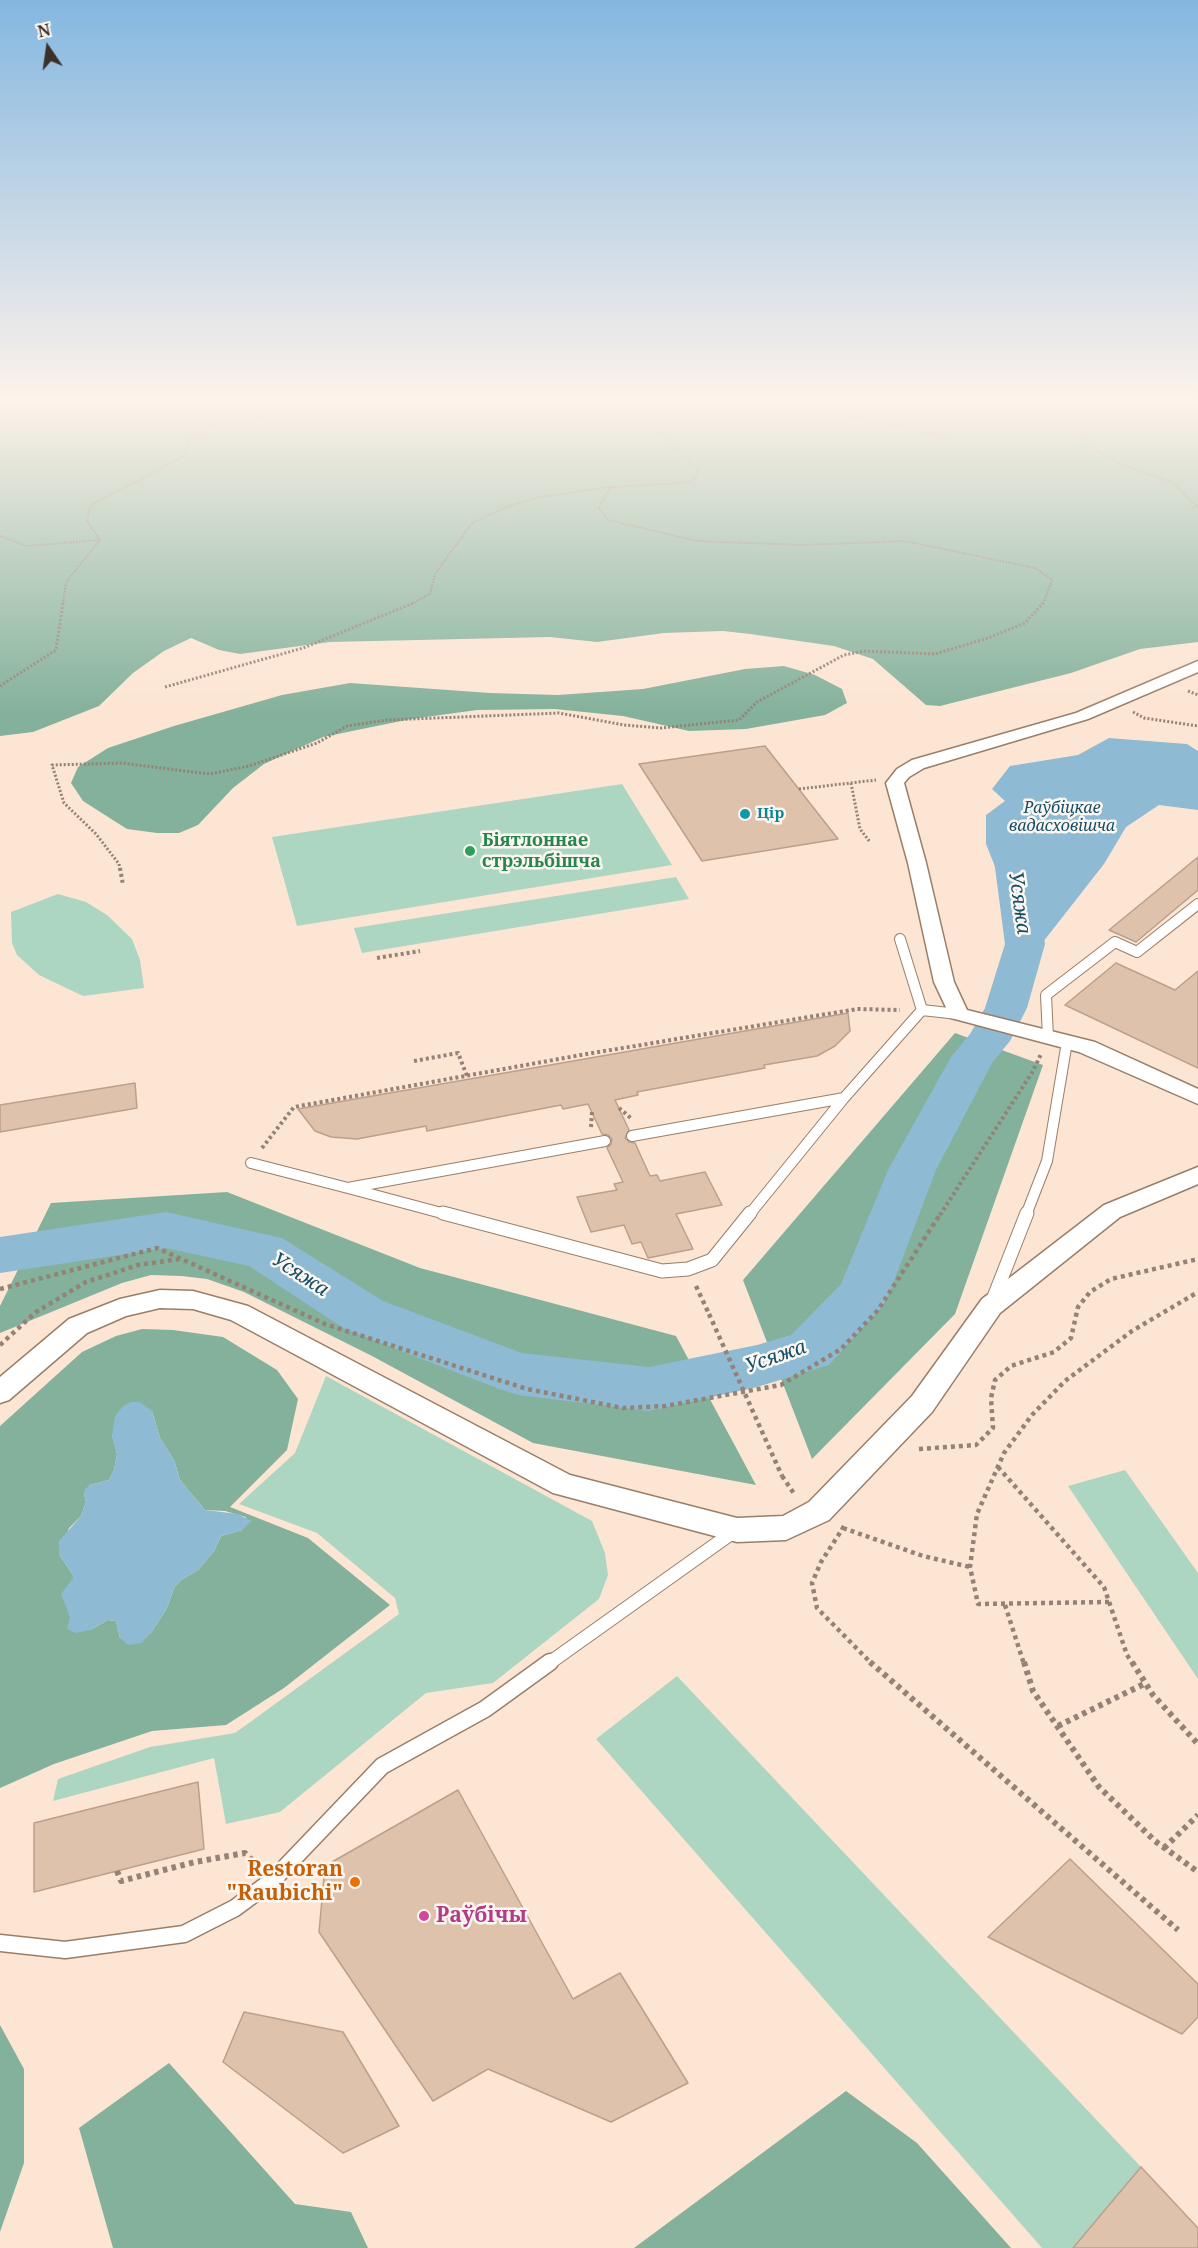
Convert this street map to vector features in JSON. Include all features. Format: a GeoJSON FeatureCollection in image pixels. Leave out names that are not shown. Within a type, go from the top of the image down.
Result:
{"type":"FeatureCollection","features":[{"type":"Feature","properties":{"kind":"street"},"geometry":{"type":"LineString","coordinates":[[1198,666],[1082,716],[918,764],[903,773],[895,783],[917,863],[944,982],[958,1014],[1087,1047],[1198,1097]]}},
{"type":"Feature","properties":{"kind":"street"},"geometry":{"type":"LineString","coordinates":[[0,1393],[78,1326],[120,1308],[160,1299],[193,1300],[239,1313],[563,1485],[737,1530],[786,1528],[819,1511],[922,1404],[991,1306],[1112,1211],[1198,1175]]}},
{"type":"Feature","properties":{"kind":"lane"},"geometry":{"type":"LineString","coordinates":[[991,1306],[1047,1161],[1050,1038],[1046,995],[1115,942],[1137,952],[1198,904]]}},
{"type":"Feature","properties":{"kind":"lane"},"geometry":{"type":"LineString","coordinates":[[900,939],[922,1010]]}},
{"type":"Feature","properties":{"kind":"lane"},"geometry":{"type":"LineString","coordinates":[[922,1010],[958,1014]]}},
{"type":"Feature","properties":{"kind":"lane"},"geometry":{"type":"LineString","coordinates":[[251,1163],[662,1271],[688,1269],[712,1260],[844,1098],[922,1010]]}},
{"type":"Feature","properties":{"kind":"lane"},"geometry":{"type":"LineString","coordinates":[[632,1136],[844,1098]]}},
{"type":"Feature","properties":{"kind":"lane"},"geometry":{"type":"LineString","coordinates":[[348,1188],[605,1141]]}},
{"type":"Feature","properties":{"kind":"lane"},"geometry":{"type":"LineString","coordinates":[[0,1943],[65,1950],[184,1934],[235,1908],[273,1880],[382,1766],[484,1709],[737,1530]]}},
{"type":"Feature","properties":{"kind":"path"},"geometry":{"type":"LineString","coordinates":[[91,505],[87,521],[100,540]]}},
{"type":"Feature","properties":{"kind":"path"},"geometry":{"type":"LineString","coordinates":[[165,687],[303,648],[401,610],[430,594],[435,574],[472,523],[512,505]]}},
{"type":"Feature","properties":{"kind":"path"},"geometry":{"type":"LineString","coordinates":[[123,885],[118,864],[96,834],[64,803],[52,765],[122,763],[210,774],[249,766],[317,743],[347,726],[387,720],[559,713],[624,725],[662,728],[739,720],[757,702],[844,655],[865,651],[935,654],[988,638],[1025,623],[1042,606],[1052,580],[1035,568],[905,541],[803,545],[697,541],[608,520],[599,508],[601,505]]}},
{"type":"Feature","properties":{"kind":"path"},"geometry":{"type":"LineString","coordinates":[[0,536],[27,546],[100,540]]}},
{"type":"Feature","properties":{"kind":"path"},"geometry":{"type":"LineString","coordinates":[[0,686],[56,650],[66,582],[100,540]]}},
{"type":"Feature","properties":{"kind":"path"},"geometry":{"type":"LineString","coordinates":[[1114,702],[1144,717],[1198,726]]}},
{"type":"Feature","properties":{"kind":"path"},"geometry":{"type":"LineString","coordinates":[[799,789],[879,779]]}},
{"type":"Feature","properties":{"kind":"path"},"geometry":{"type":"LineString","coordinates":[[851,783],[860,829],[870,842]]}},
{"type":"Feature","properties":{"kind":"path"},"geometry":{"type":"LineString","coordinates":[[377,958],[420,951]]}},
{"type":"Feature","properties":{"kind":"path"},"geometry":{"type":"LineString","coordinates":[[251,1163],[294,1107],[856,1009],[922,1010]]}},
{"type":"Feature","properties":{"kind":"path"},"geometry":{"type":"LineString","coordinates":[[0,1289],[157,1248],[325,1324],[527,1389],[623,1408],[665,1406],[781,1385],[842,1349],[878,1310],[1033,1071],[1050,1038]]}},
{"type":"Feature","properties":{"kind":"path"},"geometry":{"type":"LineString","coordinates":[[414,1061],[458,1053],[467,1076]]}},
{"type":"Feature","properties":{"kind":"path"},"geometry":{"type":"LineString","coordinates":[[0,1346],[36,1312],[86,1282],[138,1265],[181,1258]]}},
{"type":"Feature","properties":{"kind":"path"},"geometry":{"type":"LineString","coordinates":[[919,1449],[976,1445],[993,1428],[991,1398],[995,1380],[1011,1366],[1054,1352],[1071,1338],[1078,1307],[1090,1292],[1111,1279],[1198,1258]]}},
{"type":"Feature","properties":{"kind":"path"},"geometry":{"type":"LineString","coordinates":[[688,1269],[782,1476]]}},
{"type":"Feature","properties":{"kind":"path"},"geometry":{"type":"LineString","coordinates":[[1109,1602],[978,1604],[970,1567],[977,1514],[1004,1453],[1032,1415],[1065,1381],[1132,1331],[1198,1292]]}},
{"type":"Feature","properties":{"kind":"path"},"geometry":{"type":"LineString","coordinates":[[998,1467],[1104,1587],[1127,1654],[1153,1695],[1198,1744]]}},
{"type":"Feature","properties":{"kind":"path"},"geometry":{"type":"LineString","coordinates":[[819,1511],[843,1528],[923,1556],[970,1567]]}},
{"type":"Feature","properties":{"kind":"path"},"geometry":{"type":"LineString","coordinates":[[843,1528],[821,1562],[812,1583],[818,1608],[862,1654],[1178,1930]]}},
{"type":"Feature","properties":{"kind":"path"},"geometry":{"type":"LineString","coordinates":[[1005,1605],[1033,1691],[1099,1786],[1164,1848],[1198,1872]]}},
{"type":"Feature","properties":{"kind":"path"},"geometry":{"type":"LineString","coordinates":[[1058,1726],[1146,1683]]}},
{"type":"Feature","properties":{"kind":"path"},"geometry":{"type":"LineString","coordinates":[[1164,1848],[1198,1815]]}},
{"type":"Feature","properties":{"kind":"path"},"geometry":{"type":"LineString","coordinates":[[117,1871],[121,1881],[195,1862],[245,1853]]}},
{"type":"Feature","properties":{"kind":"green space"},"geometry":{"type":"Polygon","coordinates":[[[0,505],[1198,505],[1198,642],[1140,649],[1071,673],[940,706],[926,705],[873,659],[834,646],[723,631],[664,633],[597,642],[550,637],[330,642],[240,654],[219,650],[191,638],[164,651],[133,673],[99,706],[33,732],[0,736],[0,505]]]}},
{"type":"Feature","properties":{"kind":"green space"},"geometry":{"type":"Polygon","coordinates":[[[784,666],[815,675],[842,689],[847,703],[825,715],[746,729],[689,731],[623,716],[555,709],[477,710],[411,719],[323,737],[264,764],[233,788],[198,825],[179,833],[127,829],[83,801],[71,783],[78,767],[108,748],[174,726],[282,695],[350,683],[490,693],[558,695],[643,689],[745,669],[784,666]]]}},
{"type":"Feature","properties":{"kind":"green space","name":"Біятлоннае стрэльбішча"},"geometry":{"type":"Polygon","coordinates":[[[622,784],[672,865],[297,926],[272,837],[622,784]]]}},
{"type":"Feature","properties":{"kind":"green space","name":"Біятлоннае стрэльбішча"},"geometry":{"type":"Polygon","coordinates":[[[676,877],[689,899],[362,953],[354,928],[676,877]]]}},
{"type":"Feature","properties":{"kind":"green space"},"geometry":{"type":"Polygon","coordinates":[[[58,894],[86,902],[107,915],[132,939],[140,960],[144,988],[83,996],[39,975],[17,955],[12,943],[11,912],[58,894]]]}},
{"type":"Feature","properties":{"kind":"green space"},"geometry":{"type":"Polygon","coordinates":[[[955,1033],[1043,1065],[955,1314],[812,1459],[743,1280],[955,1033]]]}},
{"type":"Feature","properties":{"kind":"green space"},"geometry":{"type":"Polygon","coordinates":[[[227,1192],[420,1268],[676,1336],[756,1485],[533,1443],[372,1356],[244,1292],[207,1279],[151,1275],[122,1283],[0,1333],[0,1306],[51,1203],[227,1192]]]}},
{"type":"Feature","properties":{"kind":"green space"},"geometry":{"type":"Polygon","coordinates":[[[142,1329],[173,1330],[223,1337],[277,1370],[298,1399],[287,1450],[230,1507],[308,1538],[390,1605],[284,1688],[226,1725],[152,1731],[54,1764],[0,1788],[0,1426],[82,1352],[116,1336],[142,1329]],[[152,1411],[112,1435],[117,1454],[114,1470],[109,1480],[90,1485],[84,1494],[86,1502],[81,1516],[69,1528],[59,1554],[74,1577],[70,1617],[90,1630],[108,1620],[116,1621],[120,1638],[151,1633],[167,1608],[174,1588],[181,1580],[198,1570],[214,1551],[221,1536],[242,1530],[246,1517],[225,1511],[205,1510],[180,1480],[174,1460],[160,1438],[152,1411]]]}},
{"type":"Feature","properties":{"kind":"green space"},"geometry":{"type":"Polygon","coordinates":[[[326,1376],[592,1521],[605,1553],[608,1575],[599,1599],[493,1683],[426,1693],[280,1812],[226,1824],[214,1758],[53,1801],[58,1779],[150,1747],[235,1733],[399,1614],[395,1598],[317,1533],[239,1504],[295,1453],[326,1376]]]}},
{"type":"Feature","properties":{"kind":"green space"},"geometry":{"type":"Polygon","coordinates":[[[1125,1470],[1198,1573],[1198,1679],[1068,1486],[1125,1470]]]}},
{"type":"Feature","properties":{"kind":"green space"},"geometry":{"type":"Polygon","coordinates":[[[677,1676],[1141,2167],[1073,2248],[1042,2248],[596,1739],[677,1676]]]}},
{"type":"Feature","properties":{"kind":"green space"},"geometry":{"type":"Polygon","coordinates":[[[0,2025],[24,2069],[24,2163],[0,2232],[0,2025]]]}},
{"type":"Feature","properties":{"kind":"green space"},"geometry":{"type":"Polygon","coordinates":[[[169,2063],[295,2204],[351,2212],[368,2248],[113,2248],[79,2128],[169,2063]]]}},
{"type":"Feature","properties":{"kind":"green space"},"geometry":{"type":"Polygon","coordinates":[[[846,2091],[917,2143],[1011,2248],[634,2248],[846,2091]]]}},
{"type":"Feature","properties":{"kind":"water","name":"Раўбіцкае вадасховішча"},"geometry":{"type":"Polygon","coordinates":[[[1109,738],[1187,744],[1198,751],[1198,810],[1159,805],[1126,827],[1104,864],[1032,956],[1023,923],[1010,904],[986,844],[986,815],[1005,801],[992,789],[1010,766],[1078,755],[1109,738]]]}},
{"type":"Feature","properties":{"kind":"water"},"geometry":{"type":"Polygon","coordinates":[[[131,1402],[140,1402],[152,1411],[160,1438],[174,1460],[180,1480],[205,1510],[238,1514],[252,1521],[242,1530],[221,1536],[214,1551],[198,1570],[181,1580],[174,1588],[167,1608],[151,1633],[141,1643],[128,1645],[120,1638],[116,1621],[108,1620],[90,1630],[76,1633],[67,1629],[70,1617],[61,1594],[74,1577],[59,1554],[59,1541],[81,1516],[86,1502],[85,1489],[90,1485],[109,1480],[114,1470],[117,1454],[112,1436],[115,1416],[123,1406],[131,1402]]]}},
{"type":"Feature","properties":{"kind":"building","name":"Цір"},"geometry":{"type":"Polygon","coordinates":[[[765,746],[838,839],[702,861],[639,764],[765,746]]]}},
{"type":"Feature","properties":{"kind":"building"},"geometry":{"type":"Polygon","coordinates":[[[1198,857],[1198,890],[1136,942],[1109,930],[1198,857]]]}},
{"type":"Feature","properties":{"kind":"building"},"geometry":{"type":"Polygon","coordinates":[[[1116,963],[1175,990],[1198,971],[1198,1068],[1065,1005],[1116,963]]]}},
{"type":"Feature","properties":{"kind":"building"},"geometry":{"type":"Polygon","coordinates":[[[848,1013],[850,1031],[835,1046],[817,1056],[637,1092],[638,1095],[615,1100],[629,1130],[625,1138],[635,1143],[650,1176],[657,1175],[660,1181],[705,1172],[722,1205],[676,1214],[693,1249],[648,1258],[641,1242],[632,1244],[624,1225],[591,1232],[577,1197],[617,1190],[614,1184],[623,1182],[607,1148],[612,1139],[602,1134],[588,1104],[563,1109],[561,1105],[427,1131],[426,1126],[357,1139],[331,1137],[315,1131],[298,1109],[848,1013]]]}},
{"type":"Feature","properties":{"kind":"building"},"geometry":{"type":"Polygon","coordinates":[[[135,1083],[137,1108],[0,1132],[0,1105],[135,1083]]]}},
{"type":"Feature","properties":{"kind":"building"},"geometry":{"type":"Polygon","coordinates":[[[198,1782],[204,1849],[34,1892],[34,1823],[198,1782]]]}},
{"type":"Feature","properties":{"kind":"building","name":"Раўбічы"},"geometry":{"type":"Polygon","coordinates":[[[458,1790],[573,1999],[620,1973],[688,2083],[611,2122],[488,2069],[433,2101],[319,1932],[325,1866],[458,1790]]]}},
{"type":"Feature","properties":{"kind":"building"},"geometry":{"type":"Polygon","coordinates":[[[1070,1859],[1198,1984],[1198,2017],[1182,2034],[988,1937],[1070,1859]]]}},
{"type":"Feature","properties":{"kind":"building"},"geometry":{"type":"Polygon","coordinates":[[[244,2012],[343,2032],[399,2126],[343,2153],[223,2062],[244,2012]]]}},
{"type":"Feature","properties":{"kind":"building"},"geometry":{"type":"Polygon","coordinates":[[[1141,2167],[1198,2228],[1198,2248],[1073,2248],[1141,2167]]]}},
{"type":"Feature","properties":{"kind":"waterway","name":"Усяжа"},"geometry":{"type":"LineString","coordinates":[[0,1255],[166,1230],[264,1251],[364,1315],[518,1374],[649,1389],[757,1366],[810,1350],[863,1294],[912,1170],[973,1057],[988,1041],[1006,1008],[1025,944],[1013,860]]}},
{"type":"Feature","properties":{"kind":"place","name":"Цір"},"geometry":{"type":"Point","coordinates":[745,814]}},
{"type":"Feature","properties":{"kind":"place","name":"Біятлоннае стрэльбішча"},"geometry":{"type":"Point","coordinates":[470,851]}},
{"type":"Feature","properties":{"kind":"place","name":"Restoran \"Raubichi\""},"geometry":{"type":"Point","coordinates":[355,1882]}},
{"type":"Feature","properties":{"kind":"place","name":"Раўбічы"},"geometry":{"type":"Point","coordinates":[424,1916]}}]}
